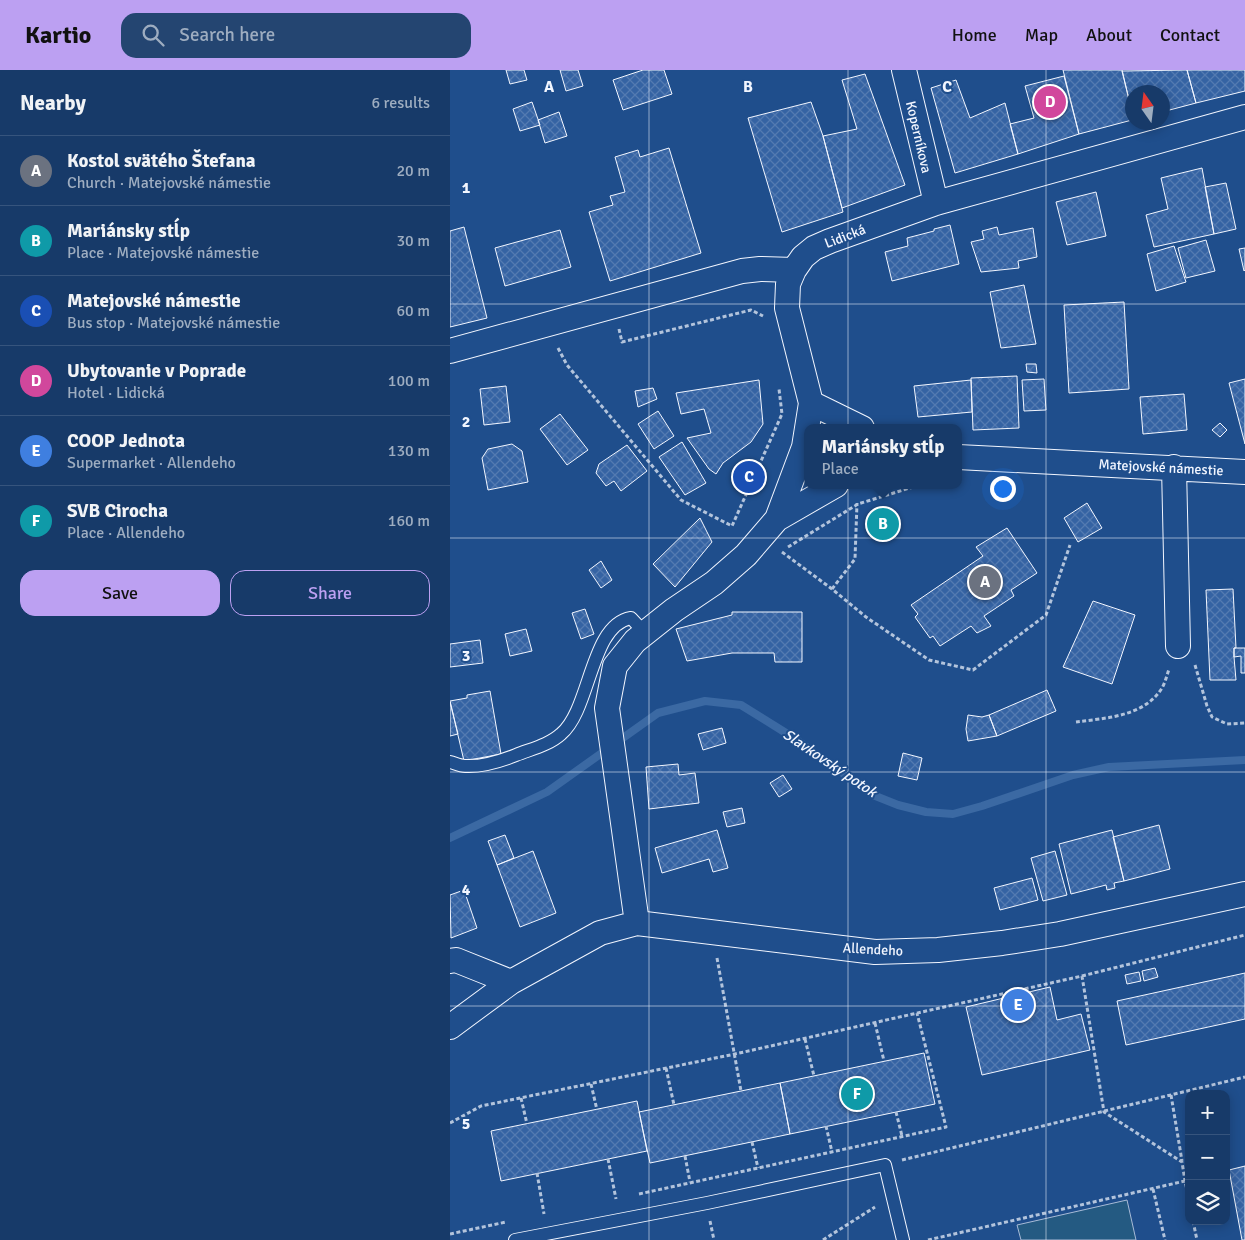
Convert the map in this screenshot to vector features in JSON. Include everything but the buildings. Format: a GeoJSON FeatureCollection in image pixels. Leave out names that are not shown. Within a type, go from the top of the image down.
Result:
{"type":"FeatureCollection","features":[{"type":"Feature","properties":{"kind":"street","name":"Koperníkova"},"geometry":{"type":"LineString","coordinates":[[904,70],[936,203]]}},
{"type":"Feature","properties":{"kind":"street","name":"Lidická"},"geometry":{"type":"LineString","coordinates":[[794,270],[803,257],[814,248],[936,203],[1245,118]]}},
{"type":"Feature","properties":{"kind":"street"},"geometry":{"type":"LineString","coordinates":[[450,351],[742,271],[760,269],[794,270],[788,284],[787,308],[811,403],[808,424]]}},
{"type":"Feature","properties":{"kind":"street"},"geometry":{"type":"LineString","coordinates":[[811,403],[854,424]]}},
{"type":"Feature","properties":{"kind":"street"},"geometry":{"type":"LineString","coordinates":[[637,923],[608,708],[615,666],[635,641],[674,610],[714,583],[763,536],[777,519],[804,447]]}},
{"type":"Feature","properties":{"kind":"street","name":"Matejovské námestie"},"geometry":{"type":"LineString","coordinates":[[962,457],[1245,472]]}},
{"type":"Feature","properties":{"kind":"street"},"geometry":{"type":"LineString","coordinates":[[1174,467],[1178,646]]}},
{"type":"Feature","properties":{"kind":"street"},"geometry":{"type":"LineString","coordinates":[[777,519],[845,492]]}},
{"type":"Feature","properties":{"kind":"street","name":"Allendeho"},"geometry":{"type":"LineString","coordinates":[[450,1027],[512,982],[600,934],[637,923],[875,952],[938,950],[1060,934],[1245,894]]}},
{"type":"Feature","properties":{"kind":"street"},"geometry":{"type":"LineString","coordinates":[[450,961],[456,960],[512,982]]}},
{"type":"Feature","properties":{"kind":"lane"},"geometry":{"type":"LineString","coordinates":[[450,762],[463,766],[502,761],[547,743],[561,734],[573,721],[604,641],[614,628],[623,619],[631,618],[646,633]]}},
{"type":"Feature","properties":{"kind":"lane"},"geometry":{"type":"LineString","coordinates":[[516,1240],[885,1164],[903,1240]]}},
{"type":"Feature","properties":{"kind":"path"},"geometry":{"type":"LineString","coordinates":[[617,321],[622,342],[751,310],[766,318]]}},
{"type":"Feature","properties":{"kind":"path"},"geometry":{"type":"LineString","coordinates":[[558,347],[568,365],[681,500],[732,526],[782,414],[779,386]]}},
{"type":"Feature","properties":{"kind":"path"},"geometry":{"type":"LineString","coordinates":[[907,489],[858,504],[781,552],[832,589],[866,617],[929,660],[973,670],[1046,615],[1070,545]]}},
{"type":"Feature","properties":{"kind":"path"},"geometry":{"type":"LineString","coordinates":[[832,589],[856,559],[858,504],[845,492]]}},
{"type":"Feature","properties":{"kind":"path"},"geometry":{"type":"LineString","coordinates":[[1076,722],[1120,716],[1148,704],[1162,688],[1178,646],[1196,666],[1212,717],[1227,724],[1245,723]]}},
{"type":"Feature","properties":{"kind":"path"},"geometry":{"type":"LineString","coordinates":[[450,1123],[481,1106],[806,1039],[1082,976],[1245,935]]}},
{"type":"Feature","properties":{"kind":"path"},"geometry":{"type":"LineString","coordinates":[[715,949],[741,1091]]}},
{"type":"Feature","properties":{"kind":"path"},"geometry":{"type":"LineString","coordinates":[[1082,976],[1104,1112],[1182,1162]]}},
{"type":"Feature","properties":{"kind":"path"},"geometry":{"type":"LineString","coordinates":[[634,1194],[946,1127],[917,1013]]}},
{"type":"Feature","properties":{"kind":"path"},"geometry":{"type":"LineString","coordinates":[[875,1023],[884,1061]]}},
{"type":"Feature","properties":{"kind":"path"},"geometry":{"type":"LineString","coordinates":[[806,1039],[814,1076]]}},
{"type":"Feature","properties":{"kind":"path"},"geometry":{"type":"LineString","coordinates":[[666,1068],[674,1105]]}},
{"type":"Feature","properties":{"kind":"path"},"geometry":{"type":"LineString","coordinates":[[885,1164],[1245,1077]]}},
{"type":"Feature","properties":{"kind":"path"},"geometry":{"type":"LineString","coordinates":[[591,1084],[597,1110]]}},
{"type":"Feature","properties":{"kind":"path"},"geometry":{"type":"LineString","coordinates":[[928,1240],[1185,1181],[1171,1095]]}},
{"type":"Feature","properties":{"kind":"path"},"geometry":{"type":"LineString","coordinates":[[521,1098],[527,1124]]}},
{"type":"Feature","properties":{"kind":"path"},"geometry":{"type":"LineString","coordinates":[[896,1112],[902,1136]]}},
{"type":"Feature","properties":{"kind":"path"},"geometry":{"type":"LineString","coordinates":[[826,1126],[832,1152]]}},
{"type":"Feature","properties":{"kind":"path"},"geometry":{"type":"LineString","coordinates":[[752,1142],[758,1168]]}},
{"type":"Feature","properties":{"kind":"path"},"geometry":{"type":"LineString","coordinates":[[685,1156],[690,1182]]}},
{"type":"Feature","properties":{"kind":"path"},"geometry":{"type":"LineString","coordinates":[[608,1159],[616,1198]]}},
{"type":"Feature","properties":{"kind":"path"},"geometry":{"type":"LineString","coordinates":[[535,1216],[544,1214],[537,1173]]}},
{"type":"Feature","properties":{"kind":"path"},"geometry":{"type":"LineString","coordinates":[[1153,1188],[1165,1240]]}},
{"type":"Feature","properties":{"kind":"path"},"geometry":{"type":"LineString","coordinates":[[823,1240],[892,1195]]}},
{"type":"Feature","properties":{"kind":"path"},"geometry":{"type":"LineString","coordinates":[[607,1200],[625,1196]]}},
{"type":"Feature","properties":{"kind":"path"},"geometry":{"type":"LineString","coordinates":[[450,1234],[507,1222]]}},
{"type":"Feature","properties":{"kind":"path"},"geometry":{"type":"LineString","coordinates":[[1194,1225],[1197,1240]]}},
{"type":"Feature","properties":{"kind":"shaded area"},"geometry":{"type":"Polygon","coordinates":[[[1127,1200],[1136,1240],[1021,1240],[1017,1225],[1127,1200]]]}},
{"type":"Feature","properties":{"kind":"waterway","name":"Slavkovský potok"},"geometry":{"type":"LineString","coordinates":[[450,838],[547,792],[658,713],[705,701],[741,705],[794,738],[873,795],[898,805],[926,812],[953,814],[1073,775],[1109,767],[1245,760]]}},
{"type":"Feature","properties":{"kind":"place","name":"Ubytovanie v Poprade"},"geometry":{"type":"Point","coordinates":[1050,102]}},
{"type":"Feature","properties":{"kind":"place","name":"Matejovské námestie"},"geometry":{"type":"Point","coordinates":[749,477]}},
{"type":"Feature","properties":{"kind":"place","name":"Mariánsky stĺp"},"geometry":{"type":"Point","coordinates":[883,524]}},
{"type":"Feature","properties":{"kind":"place","name":"Kostol svätého Štefana"},"geometry":{"type":"Point","coordinates":[985,582]}},
{"type":"Feature","properties":{"kind":"place","name":"COOP Jednota"},"geometry":{"type":"Point","coordinates":[1018,1005]}},
{"type":"Feature","properties":{"kind":"place","name":"SVB Cirocha"},"geometry":{"type":"Point","coordinates":[857,1094]}}]}
